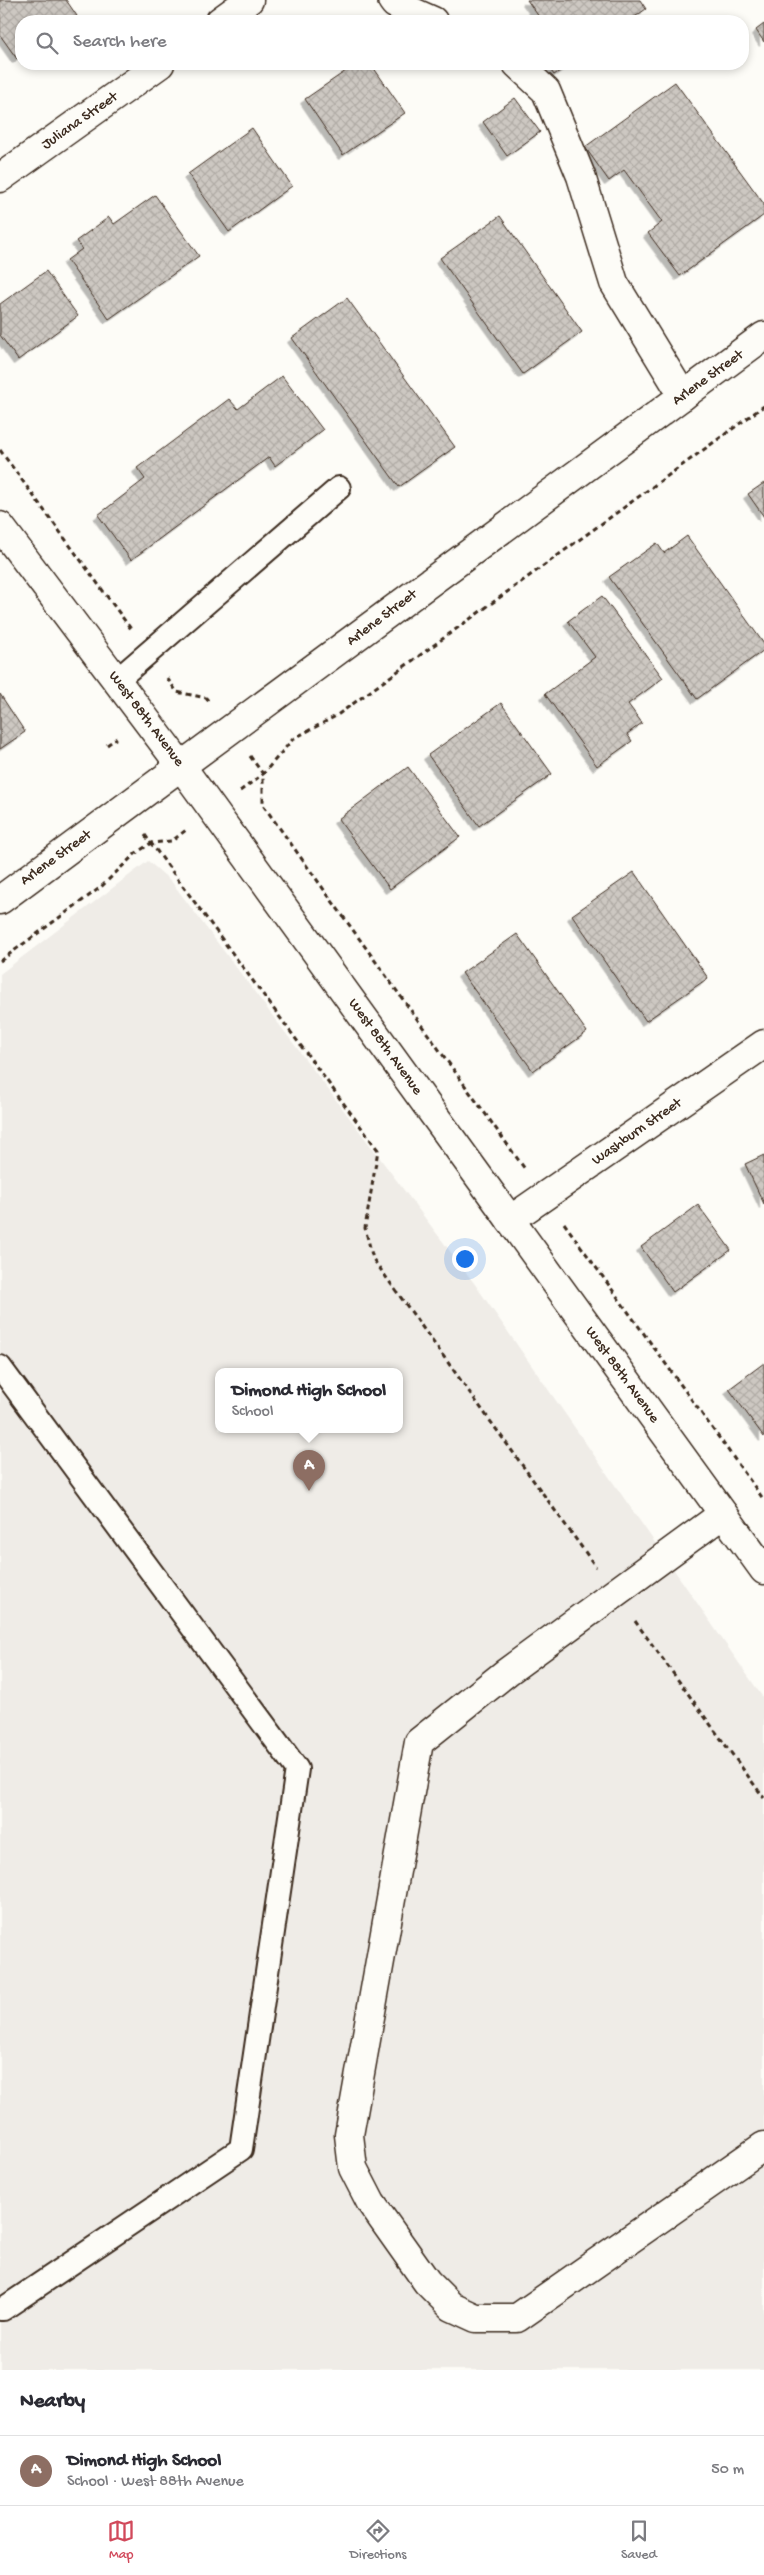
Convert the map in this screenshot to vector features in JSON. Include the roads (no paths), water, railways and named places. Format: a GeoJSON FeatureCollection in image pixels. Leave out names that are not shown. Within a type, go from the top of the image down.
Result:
{"type":"FeatureCollection","features":[{"type":"Feature","properties":{"kind":"street"},"geometry":{"type":"LineString","coordinates":[[229,15],[250,0]]}},
{"type":"Feature","properties":{"kind":"street"},"geometry":{"type":"LineString","coordinates":[[392,0],[395,4],[420,15]]}},
{"type":"Feature","properties":{"kind":"street","name":"Juliana Street"},"geometry":{"type":"LineString","coordinates":[[0,178],[152,70]]}},
{"type":"Feature","properties":{"kind":"street"},"geometry":{"type":"LineString","coordinates":[[523,70],[546,91],[581,176],[614,283],[683,396]]}},
{"type":"Feature","properties":{"kind":"street","name":"Arlene Street"},"geometry":{"type":"LineString","coordinates":[[0,900],[764,336]]}},
{"type":"Feature","properties":{"kind":"street","name":"West 88th Avenue"},"geometry":{"type":"LineString","coordinates":[[0,526],[182,766],[764,1570]]}},
{"type":"Feature","properties":{"kind":"street","name":"Washburn Street"},"geometry":{"type":"LineString","coordinates":[[510,1220],[764,1044]]}},
{"type":"Feature","properties":{"kind":"street"},"geometry":{"type":"LineString","coordinates":[[723,1514],[508,1672],[420,1742],[349,2135],[353,2168],[371,2203],[427,2282],[452,2307],[476,2318],[517,2318],[764,2146]]}},
{"type":"Feature","properties":{"kind":"lane"},"geometry":{"type":"LineString","coordinates":[[117,680],[339,488]]}},
{"type":"Feature","properties":{"kind":"lane"},"geometry":{"type":"LineString","coordinates":[[0,1368],[298,1769],[240,2149],[3,2309],[0,2309]]}},
{"type":"Feature","properties":{"kind":"place","name":"Dimond High School"},"geometry":{"type":"Point","coordinates":[309,1491]}}]}
